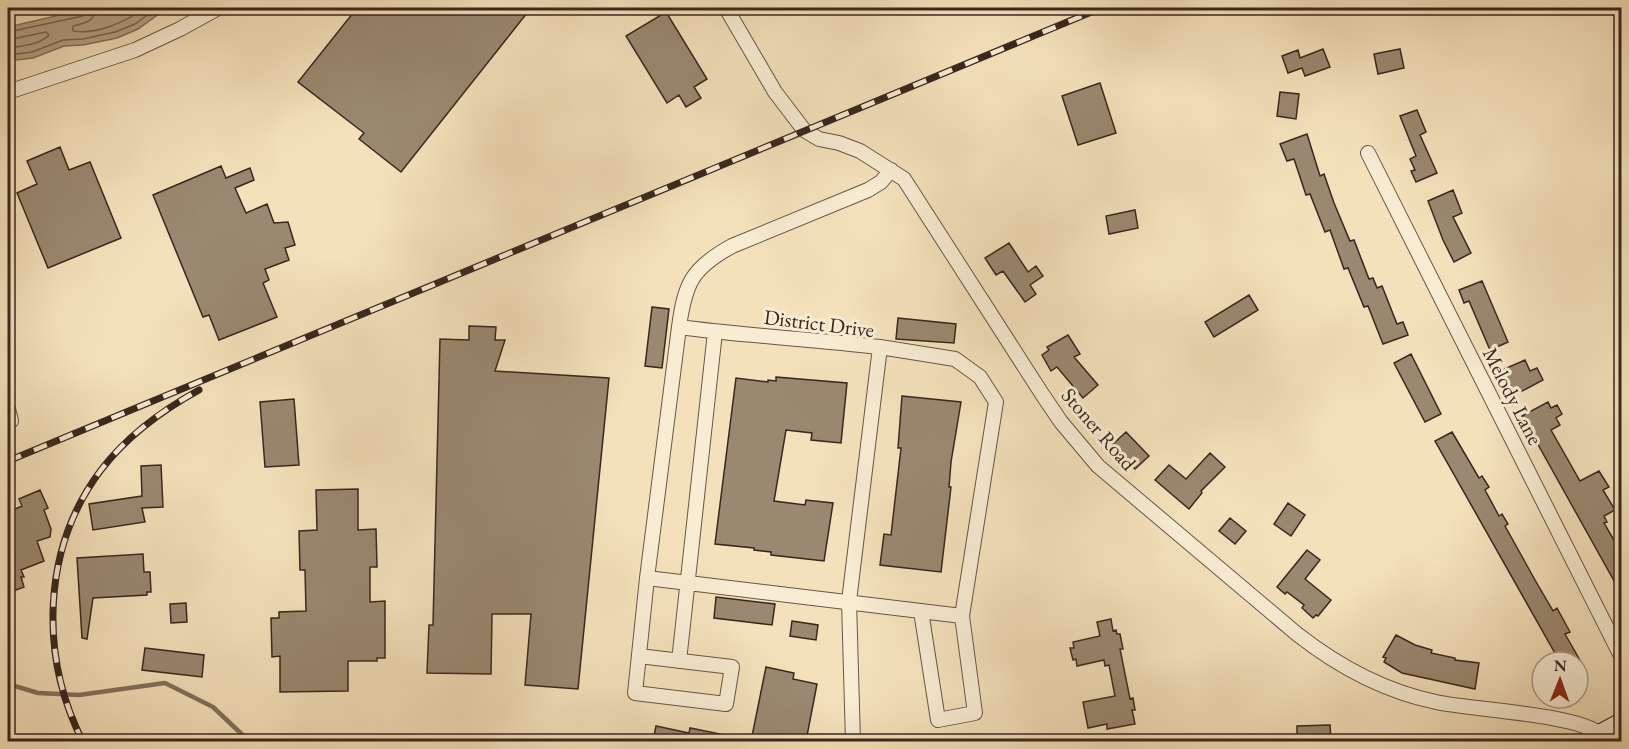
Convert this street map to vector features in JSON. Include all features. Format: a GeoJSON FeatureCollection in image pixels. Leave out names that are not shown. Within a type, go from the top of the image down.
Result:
{"type":"FeatureCollection","features":[{"type":"Feature","properties":{"kind":"main road"},"geometry":{"type":"LineString","coordinates":[[1594,738],[1622,723]]}},
{"type":"Feature","properties":{"kind":"street"},"geometry":{"type":"LineString","coordinates":[[8,92],[135,50],[218,8]]}},
{"type":"Feature","properties":{"kind":"street","name":"Stoner Road"},"geometry":{"type":"LineString","coordinates":[[726,8],[775,92],[804,130],[819,139],[860,151],[904,179],[1042,394],[1061,422],[1098,466],[1297,634],[1320,652],[1360,676],[1409,695],[1463,707],[1571,721],[1595,729],[1594,738]]}},
{"type":"Feature","properties":{"kind":"street","name":"Melody Lane"},"geometry":{"type":"LineString","coordinates":[[1368,153],[1622,658]]}},
{"type":"Feature","properties":{"kind":"street"},"geometry":{"type":"LineString","coordinates":[[639,656],[732,667],[726,704],[635,693],[647,578],[682,301],[687,287],[704,264],[716,255],[732,246],[868,190],[881,182],[891,170]]}},
{"type":"Feature","properties":{"kind":"street","name":"District Drive"},"geometry":{"type":"LineString","coordinates":[[679,327],[880,347],[849,601],[853,741]]}},
{"type":"Feature","properties":{"kind":"street"},"geometry":{"type":"LineString","coordinates":[[679,661],[716,332]]}},
{"type":"Feature","properties":{"kind":"street"},"geometry":{"type":"LineString","coordinates":[[880,347],[955,359],[981,377],[996,402],[962,616],[975,713],[938,720],[921,611]]}},
{"type":"Feature","properties":{"kind":"street"},"geometry":{"type":"LineString","coordinates":[[647,578],[962,616]]}},
{"type":"Feature","properties":{"kind":"water"},"geometry":{"type":"Polygon","coordinates":[[[90,8],[167,8],[138,29],[117,38],[83,45],[64,46],[33,58],[8,61],[8,27],[90,8]]]}},
{"type":"Feature","properties":{"kind":"building"},"geometry":{"type":"Polygon","coordinates":[[[357,8],[531,8],[401,172],[359,139],[364,133],[298,82],[357,8]]]}},
{"type":"Feature","properties":{"kind":"building"},"geometry":{"type":"Polygon","coordinates":[[[666,12],[707,79],[694,87],[701,98],[686,107],[679,95],[667,103],[626,36],[666,12]]]}},
{"type":"Feature","properties":{"kind":"building"},"geometry":{"type":"Polygon","coordinates":[[[1323,49],[1330,67],[1305,76],[1302,68],[1288,73],[1282,56],[1298,50],[1300,58],[1323,49]]]}},
{"type":"Feature","properties":{"kind":"building"},"geometry":{"type":"Polygon","coordinates":[[[1400,49],[1404,68],[1378,74],[1374,54],[1400,49]]]}},
{"type":"Feature","properties":{"kind":"building"},"geometry":{"type":"Polygon","coordinates":[[[1100,83],[1116,133],[1078,145],[1062,96],[1100,83]]]}},
{"type":"Feature","properties":{"kind":"building"},"geometry":{"type":"Polygon","coordinates":[[[1280,92],[1299,94],[1296,119],[1277,116],[1280,92]]]}},
{"type":"Feature","properties":{"kind":"building"},"geometry":{"type":"Polygon","coordinates":[[[1417,110],[1426,132],[1420,135],[1437,173],[1416,182],[1411,171],[1415,170],[1410,159],[1416,156],[1400,116],[1417,110]]]}},
{"type":"Feature","properties":{"kind":"building"},"geometry":{"type":"Polygon","coordinates":[[[1307,134],[1320,176],[1324,174],[1350,241],[1354,240],[1369,279],[1373,278],[1377,288],[1382,286],[1397,324],[1403,322],[1408,335],[1383,344],[1368,306],[1364,307],[1348,268],[1344,269],[1330,230],[1325,232],[1310,194],[1306,195],[1294,159],[1287,161],[1280,144],[1307,134]]]}},
{"type":"Feature","properties":{"kind":"building"},"geometry":{"type":"Polygon","coordinates":[[[60,147],[69,170],[90,162],[121,238],[48,268],[17,193],[37,184],[27,161],[60,147]]]}},
{"type":"Feature","properties":{"kind":"building"},"geometry":{"type":"Polygon","coordinates":[[[221,166],[226,178],[250,168],[254,180],[235,188],[246,213],[267,204],[274,223],[288,222],[295,245],[285,248],[289,260],[265,269],[269,280],[263,283],[277,317],[219,340],[209,315],[203,317],[153,195],[221,166]]]}},
{"type":"Feature","properties":{"kind":"building"},"geometry":{"type":"Polygon","coordinates":[[[1453,190],[1462,213],[1453,217],[1471,253],[1454,262],[1428,201],[1453,190]]]}},
{"type":"Feature","properties":{"kind":"building"},"geometry":{"type":"Polygon","coordinates":[[[1135,210],[1138,228],[1109,234],[1106,216],[1135,210]]]}},
{"type":"Feature","properties":{"kind":"building"},"geometry":{"type":"Polygon","coordinates":[[[1009,243],[1028,272],[1036,266],[1043,276],[1030,285],[1036,294],[1025,302],[1003,271],[996,275],[985,258],[1009,243]]]}},
{"type":"Feature","properties":{"kind":"building"},"geometry":{"type":"Polygon","coordinates":[[[1482,281],[1508,342],[1490,350],[1469,301],[1464,303],[1459,290],[1482,281]]]}},
{"type":"Feature","properties":{"kind":"building"},"geometry":{"type":"Polygon","coordinates":[[[1249,295],[1258,310],[1214,337],[1205,322],[1249,295]]]}},
{"type":"Feature","properties":{"kind":"building"},"geometry":{"type":"Polygon","coordinates":[[[652,307],[669,309],[662,368],[645,366],[652,307]]]}},
{"type":"Feature","properties":{"kind":"building"},"geometry":{"type":"Polygon","coordinates":[[[898,318],[956,324],[954,343],[896,339],[898,318]]]}},
{"type":"Feature","properties":{"kind":"building"},"geometry":{"type":"Polygon","coordinates":[[[469,326],[496,327],[495,340],[505,340],[495,371],[609,378],[578,689],[525,685],[531,614],[492,614],[491,674],[427,673],[429,625],[433,625],[440,339],[469,340],[469,326]]]}},
{"type":"Feature","properties":{"kind":"building"},"geometry":{"type":"Polygon","coordinates":[[[1068,335],[1080,354],[1074,357],[1098,385],[1083,398],[1057,367],[1051,371],[1042,355],[1049,350],[1047,347],[1068,335]]]}},
{"type":"Feature","properties":{"kind":"building"},"geometry":{"type":"Polygon","coordinates":[[[1411,354],[1441,414],[1425,422],[1394,363],[1411,354]]]}},
{"type":"Feature","properties":{"kind":"building"},"geometry":{"type":"Polygon","coordinates":[[[1525,360],[1530,371],[1537,368],[1543,380],[1509,398],[1495,373],[1525,360]]]}},
{"type":"Feature","properties":{"kind":"building"},"geometry":{"type":"Polygon","coordinates":[[[776,377],[847,383],[841,443],[811,440],[812,433],[786,430],[774,501],[805,505],[806,500],[833,503],[824,561],[771,555],[771,552],[754,550],[754,548],[715,544],[736,378],[768,382],[768,380],[776,381],[776,377]]]}},
{"type":"Feature","properties":{"kind":"building"},"geometry":{"type":"Polygon","coordinates":[[[902,396],[961,402],[951,462],[949,487],[951,487],[941,572],[880,565],[884,534],[891,535],[901,448],[898,448],[902,396]]]}},
{"type":"Feature","properties":{"kind":"building"},"geometry":{"type":"Polygon","coordinates":[[[294,399],[299,465],[265,467],[260,402],[294,399]]]}},
{"type":"Feature","properties":{"kind":"building"},"geometry":{"type":"Polygon","coordinates":[[[1548,402],[1551,408],[1557,405],[1562,414],[1556,418],[1560,425],[1551,430],[1580,481],[1599,471],[1609,487],[1603,490],[1615,510],[1604,516],[1607,522],[1604,523],[1622,554],[1622,595],[1522,416],[1548,402]]]}},
{"type":"Feature","properties":{"kind":"building"},"geometry":{"type":"Polygon","coordinates":[[[1126,432],[1149,456],[1135,469],[1131,465],[1129,468],[1121,459],[1124,456],[1113,444],[1126,432]]]}},
{"type":"Feature","properties":{"kind":"building"},"geometry":{"type":"Polygon","coordinates":[[[1452,432],[1479,478],[1482,476],[1489,487],[1485,490],[1499,516],[1502,514],[1508,524],[1505,526],[1553,611],[1557,608],[1570,632],[1565,634],[1574,650],[1553,650],[1435,441],[1452,432]]]}},
{"type":"Feature","properties":{"kind":"building"},"geometry":{"type":"Polygon","coordinates":[[[1210,453],[1225,467],[1201,491],[1202,493],[1189,509],[1155,480],[1169,465],[1186,479],[1210,453]]]}},
{"type":"Feature","properties":{"kind":"building"},"geometry":{"type":"Polygon","coordinates":[[[161,465],[163,507],[142,508],[145,522],[93,530],[89,504],[142,496],[141,466],[161,465]]]}},
{"type":"Feature","properties":{"kind":"building"},"geometry":{"type":"Polygon","coordinates":[[[358,489],[358,530],[376,529],[377,567],[370,567],[370,602],[385,601],[385,658],[377,658],[377,661],[348,661],[348,691],[280,692],[280,656],[272,657],[271,618],[279,618],[279,612],[306,611],[305,570],[300,570],[299,531],[317,530],[316,490],[358,489]]]}},
{"type":"Feature","properties":{"kind":"building"},"geometry":{"type":"Polygon","coordinates":[[[40,490],[48,508],[44,510],[51,529],[50,537],[37,541],[44,561],[21,570],[24,587],[8,593],[8,512],[22,506],[19,499],[40,490]]]}},
{"type":"Feature","properties":{"kind":"building"},"geometry":{"type":"Polygon","coordinates":[[[1288,503],[1305,515],[1291,536],[1274,524],[1288,503]]]}},
{"type":"Feature","properties":{"kind":"building"},"geometry":{"type":"Polygon","coordinates":[[[1230,518],[1246,531],[1235,544],[1219,531],[1230,518]]]}},
{"type":"Feature","properties":{"kind":"building"},"geometry":{"type":"Polygon","coordinates":[[[1307,550],[1320,560],[1305,579],[1331,600],[1318,616],[1313,618],[1302,608],[1304,605],[1277,587],[1307,550]]]}},
{"type":"Feature","properties":{"kind":"building"},"geometry":{"type":"Polygon","coordinates":[[[143,554],[144,572],[150,572],[151,592],[147,592],[147,595],[93,598],[87,639],[82,638],[77,558],[143,554]]]}},
{"type":"Feature","properties":{"kind":"building"},"geometry":{"type":"Polygon","coordinates":[[[716,597],[775,604],[772,625],[714,618],[716,597]]]}},
{"type":"Feature","properties":{"kind":"building"},"geometry":{"type":"Polygon","coordinates":[[[186,603],[187,622],[171,623],[170,604],[186,603]]]}},
{"type":"Feature","properties":{"kind":"building"},"geometry":{"type":"Polygon","coordinates":[[[1111,619],[1113,631],[1116,630],[1117,634],[1120,634],[1123,649],[1120,649],[1130,699],[1133,698],[1135,710],[1132,710],[1135,724],[1107,729],[1107,724],[1088,728],[1083,702],[1115,696],[1109,665],[1105,666],[1104,660],[1077,666],[1070,648],[1074,648],[1073,642],[1100,636],[1097,622],[1111,619]]]}},
{"type":"Feature","properties":{"kind":"building"},"geometry":{"type":"Polygon","coordinates":[[[792,621],[818,625],[816,640],[790,636],[792,621]]]}},
{"type":"Feature","properties":{"kind":"building"},"geometry":{"type":"Polygon","coordinates":[[[1396,635],[1415,645],[1432,650],[1431,653],[1455,658],[1455,660],[1479,663],[1475,689],[1402,673],[1384,662],[1386,658],[1383,657],[1396,635]]]}},
{"type":"Feature","properties":{"kind":"building"},"geometry":{"type":"Polygon","coordinates":[[[145,648],[204,655],[202,677],[142,670],[145,648]]]}},
{"type":"Feature","properties":{"kind":"building"},"geometry":{"type":"Polygon","coordinates":[[[766,667],[794,673],[793,679],[817,684],[806,741],[751,741],[766,667]]]}},
{"type":"Feature","properties":{"kind":"building"},"geometry":{"type":"Polygon","coordinates":[[[1330,725],[1331,741],[1297,741],[1297,726],[1330,725]]]}},
{"type":"Feature","properties":{"kind":"building"},"geometry":{"type":"Polygon","coordinates":[[[656,726],[689,733],[690,728],[730,736],[730,741],[653,741],[656,726]]]}},
{"type":"Feature","properties":{"kind":"waterway"},"geometry":{"type":"LineString","coordinates":[[8,684],[38,693],[79,695],[165,683],[213,707],[250,742]]}},
{"type":"Feature","properties":{"kind":"railway"},"geometry":{"type":"LineString","coordinates":[[8,461],[1101,8]]}},
{"type":"Feature","properties":{"kind":"railway"},"geometry":{"type":"LineString","coordinates":[[83,742],[69,709],[59,674],[54,639],[53,603],[58,568],[67,533],[81,501],[101,470],[122,446],[145,425],[199,390]]}}]}
